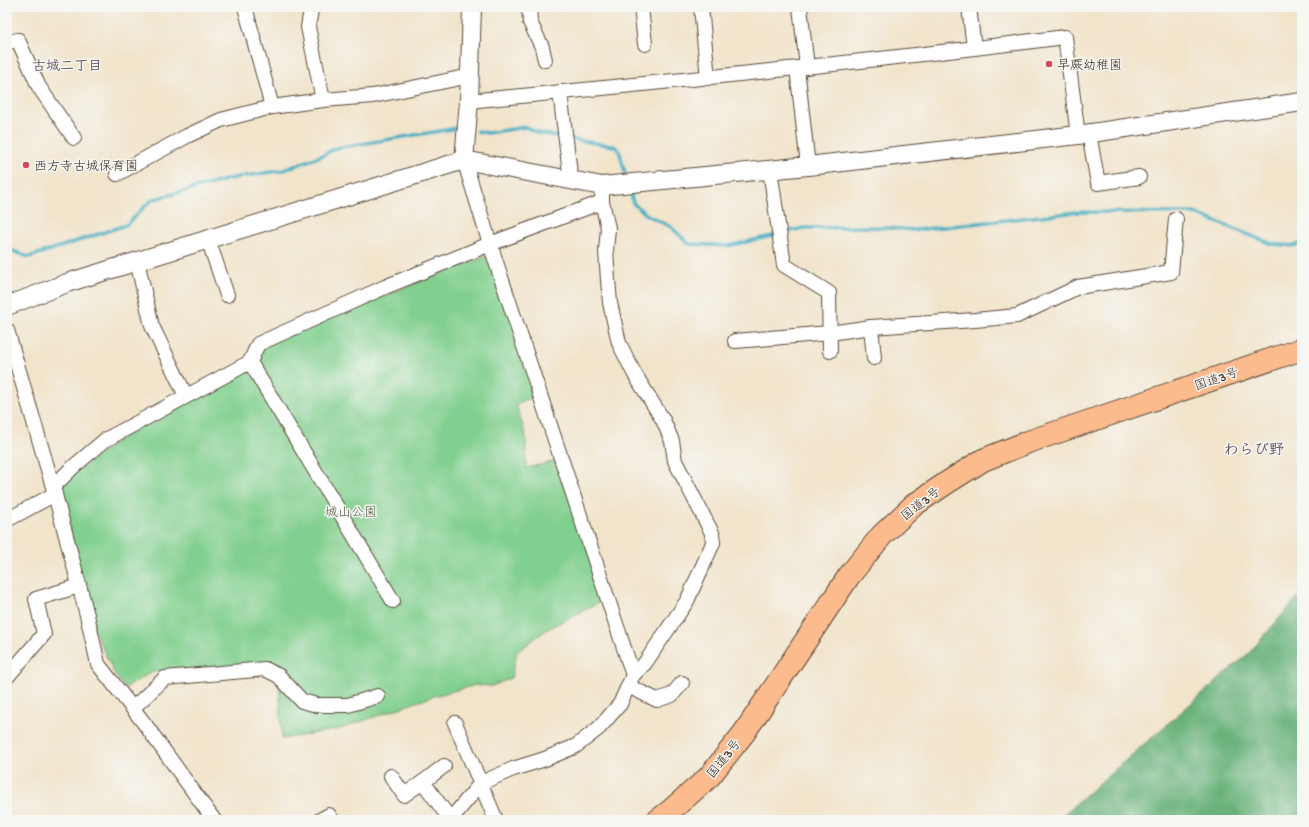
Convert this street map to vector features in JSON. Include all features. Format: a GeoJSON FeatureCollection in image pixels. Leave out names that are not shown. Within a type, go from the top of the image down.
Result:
{"type":"FeatureCollection","features":[{"type":"Feature","properties":{"kind":"highway","name":"国道3号"},"geometry":{"type":"LineString","coordinates":[[658,820],[670,812],[709,777],[744,733],[849,576],[882,535],[914,505],[983,460],[1028,442],[1302,349]]}},
{"type":"Feature","properties":{"kind":"street"},"geometry":{"type":"LineString","coordinates":[[245,7],[272,107]]}},
{"type":"Feature","properties":{"kind":"street"},"geometry":{"type":"LineString","coordinates":[[310,7],[311,10],[308,27],[323,100]]}},
{"type":"Feature","properties":{"kind":"street"},"geometry":{"type":"LineString","coordinates":[[472,7],[469,101],[464,160],[490,244],[630,680],[657,700],[672,695],[682,683]]}},
{"type":"Feature","properties":{"kind":"street"},"geometry":{"type":"LineString","coordinates":[[529,7],[530,22],[542,47],[545,60]]}},
{"type":"Feature","properties":{"kind":"street"},"geometry":{"type":"LineString","coordinates":[[641,7],[645,44]]}},
{"type":"Feature","properties":{"kind":"street"},"geometry":{"type":"LineString","coordinates":[[701,7],[708,78]]}},
{"type":"Feature","properties":{"kind":"street"},"geometry":{"type":"LineString","coordinates":[[800,7],[808,166]]}},
{"type":"Feature","properties":{"kind":"street"},"geometry":{"type":"LineString","coordinates":[[969,7],[974,48]]}},
{"type":"Feature","properties":{"kind":"street"},"geometry":{"type":"LineString","coordinates":[[469,101],[708,78],[1065,37],[1084,134],[1098,183],[1139,177]]}},
{"type":"Feature","properties":{"kind":"street"},"geometry":{"type":"LineString","coordinates":[[7,42],[18,40],[39,87],[74,138]]}},
{"type":"Feature","properties":{"kind":"street"},"geometry":{"type":"LineString","coordinates":[[117,174],[187,136],[221,120],[272,107],[323,100],[373,96],[470,76]]}},
{"type":"Feature","properties":{"kind":"street"},"geometry":{"type":"LineString","coordinates":[[560,92],[570,173],[569,180]]}},
{"type":"Feature","properties":{"kind":"street"},"geometry":{"type":"LineString","coordinates":[[7,520],[54,490],[73,467],[105,440],[250,362],[258,344],[385,286],[490,244],[602,194],[770,170],[1084,134],[1302,102]]}},
{"type":"Feature","properties":{"kind":"street"},"geometry":{"type":"LineString","coordinates":[[7,306],[67,283],[464,160],[569,180],[602,194]]}},
{"type":"Feature","properties":{"kind":"street"},"geometry":{"type":"LineString","coordinates":[[770,170],[784,266],[829,293],[830,351]]}},
{"type":"Feature","properties":{"kind":"street"},"geometry":{"type":"LineString","coordinates":[[423,782],[450,820],[481,783],[513,769],[546,759],[576,746],[599,728],[620,704],[630,680],[646,664],[687,601],[713,543],[712,533],[675,461],[672,440],[634,373],[619,343],[610,303],[606,251],[608,228],[602,194]]}},
{"type":"Feature","properties":{"kind":"street"},"geometry":{"type":"LineString","coordinates":[[735,341],[871,327],[1017,316],[1078,287],[1171,272],[1176,219]]}},
{"type":"Feature","properties":{"kind":"street"},"geometry":{"type":"LineString","coordinates":[[208,239],[226,295]]}},
{"type":"Feature","properties":{"kind":"street"},"geometry":{"type":"LineString","coordinates":[[137,261],[152,326],[186,396]]}},
{"type":"Feature","properties":{"kind":"street"},"geometry":{"type":"LineString","coordinates":[[871,327],[874,358]]}},
{"type":"Feature","properties":{"kind":"street"},"geometry":{"type":"LineString","coordinates":[[7,330],[54,490],[98,664],[133,708],[214,820]]}},
{"type":"Feature","properties":{"kind":"street"},"geometry":{"type":"LineString","coordinates":[[250,362],[393,601]]}},
{"type":"Feature","properties":{"kind":"street"},"geometry":{"type":"LineString","coordinates":[[7,677],[44,634],[36,599],[79,586]]}},
{"type":"Feature","properties":{"kind":"street"},"geometry":{"type":"LineString","coordinates":[[133,708],[165,678],[265,669],[279,676],[302,701],[317,705],[348,705],[378,696]]}},
{"type":"Feature","properties":{"kind":"street"},"geometry":{"type":"LineString","coordinates":[[455,723],[496,820]]}},
{"type":"Feature","properties":{"kind":"street"},"geometry":{"type":"LineString","coordinates":[[391,776],[404,795],[444,766]]}},
{"type":"Feature","properties":{"kind":"street"},"geometry":{"type":"LineString","coordinates":[[320,820],[328,815],[332,820]]}},
{"type":"Feature","properties":{"kind":"green space","name":"城山公園"},"geometry":{"type":"Polygon","coordinates":[[[490,255],[540,394],[516,404],[526,436],[526,468],[557,461],[607,598],[546,630],[517,652],[511,678],[492,686],[476,685],[434,696],[340,729],[282,739],[279,676],[265,669],[152,672],[125,688],[115,675],[87,615],[61,486],[104,450],[128,434],[176,404],[250,362],[258,344],[490,255]]]}},
{"type":"Feature","properties":{"kind":"green space"},"geometry":{"type":"Polygon","coordinates":[[[1302,592],[1302,820],[1057,820],[1249,653],[1302,592]]]}},
{"type":"Feature","properties":{"kind":"waterway"},"geometry":{"type":"LineString","coordinates":[[477,131],[487,133],[526,127],[537,133],[562,137]]}},
{"type":"Feature","properties":{"kind":"waterway"},"geometry":{"type":"LineString","coordinates":[[7,249],[29,257],[126,225],[154,199],[233,178],[284,170],[323,155],[336,148],[458,128]]}},
{"type":"Feature","properties":{"kind":"waterway"},"geometry":{"type":"LineString","coordinates":[[570,139],[614,146],[619,150],[625,173]]}},
{"type":"Feature","properties":{"kind":"waterway"},"geometry":{"type":"LineString","coordinates":[[631,194],[633,203],[647,215],[671,227],[689,244],[728,246],[776,235]]}},
{"type":"Feature","properties":{"kind":"waterway"},"geometry":{"type":"LineString","coordinates":[[782,233],[804,228],[874,227],[915,230],[1078,212],[1194,213],[1272,244],[1293,246],[1302,243]]}},
{"type":"Feature","properties":{"kind":"place","name":"早蕨幼稚園"},"geometry":{"type":"Point","coordinates":[1049,64]}},
{"type":"Feature","properties":{"kind":"place","name":"西方寺古城保育園"},"geometry":{"type":"Point","coordinates":[26,165]}},
{"type":"Feature","properties":{"kind":"district","name":"古城二丁目"},"geometry":{"type":"Point","coordinates":[67,65]}},
{"type":"Feature","properties":{"kind":"district","name":"わらび野"},"geometry":{"type":"Point","coordinates":[1254,449]}}]}
